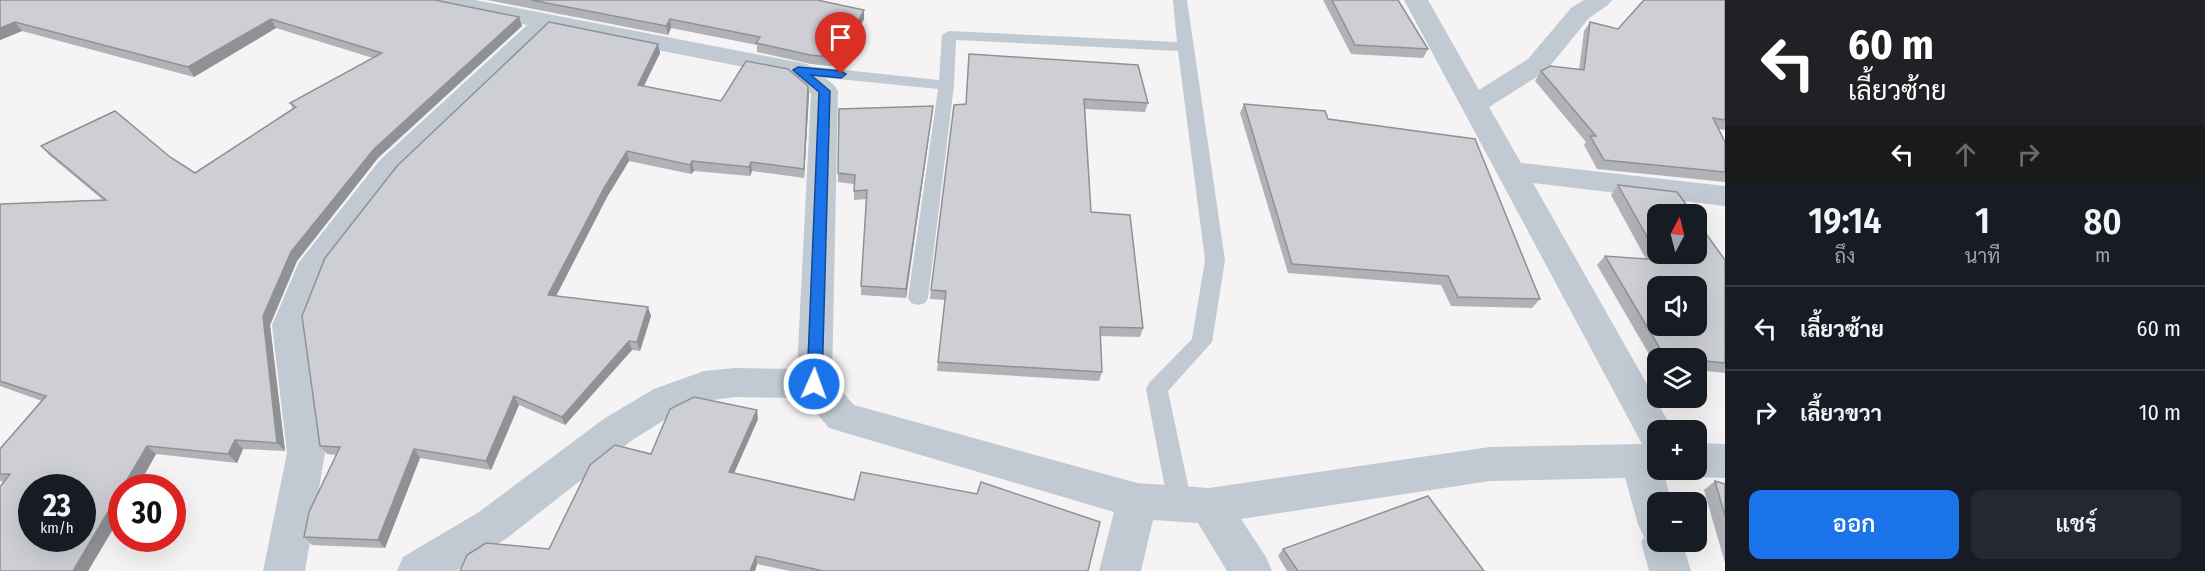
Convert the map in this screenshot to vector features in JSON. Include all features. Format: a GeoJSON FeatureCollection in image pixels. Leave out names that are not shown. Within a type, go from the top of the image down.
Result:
{"type":"FeatureCollection","features":[{"type":"Feature","properties":{"kind":"street"},"geometry":{"type":"LineString","coordinates":[[438,0],[487,4],[545,21],[798,70],[825,91],[814,384],[842,417],[1137,501],[1194,505],[1490,464],[1647,453]]}},
{"type":"Feature","properties":{"kind":"street"},"geometry":{"type":"LineString","coordinates":[[1416,0],[1510,171],[1647,443]]}},
{"type":"Feature","properties":{"kind":"street"},"geometry":{"type":"LineString","coordinates":[[1474,105],[1537,65],[1580,12],[1599,0]]}},
{"type":"Feature","properties":{"kind":"street"},"geometry":{"type":"LineString","coordinates":[[284,571],[306,453],[289,325],[315,262],[390,167],[545,21]]}},
{"type":"Feature","properties":{"kind":"street"},"geometry":{"type":"LineString","coordinates":[[1510,171],[1725,196]]}},
{"type":"Feature","properties":{"kind":"street"},"geometry":{"type":"LineString","coordinates":[[418,571],[500,520],[587,453],[648,411],[693,388],[739,382],[814,384]]}},
{"type":"Feature","properties":{"kind":"street"},"geometry":{"type":"LineString","coordinates":[[1707,460],[1725,461]]}},
{"type":"Feature","properties":{"kind":"street"},"geometry":{"type":"LineString","coordinates":[[1120,571],[1137,501]]}},
{"type":"Feature","properties":{"kind":"street"},"geometry":{"type":"LineString","coordinates":[[1194,505],[1251,571]]}},
{"type":"Feature","properties":{"kind":"street"},"geometry":{"type":"LineString","coordinates":[[1665,552],[1670,571]]}},
{"type":"Feature","properties":{"kind":"lane"},"geometry":{"type":"LineString","coordinates":[[1180,0],[1215,260],[1202,342],[1157,389],[1194,505]]}},
{"type":"Feature","properties":{"kind":"lane"},"geometry":{"type":"LineString","coordinates":[[918,298],[946,85],[949,35],[1185,47]]}},
{"type":"Feature","properties":{"kind":"lane"},"geometry":{"type":"LineString","coordinates":[[798,70],[946,85]]}},
{"type":"Feature","properties":{"kind":"building"},"geometry":{"type":"Polygon","coordinates":[[[0,0],[435,0],[519,17],[374,149],[291,252],[263,316],[277,443],[235,440],[228,454],[147,446],[130,474],[108,474],[108,512],[96,532],[96,474],[18,474],[18,552],[84,552],[73,571],[0,571],[0,487],[10,474],[0,474],[0,449],[46,396],[0,381],[1,204],[106,200],[41,146],[115,111],[170,157],[195,173],[296,107],[290,103],[382,53],[271,19],[188,67],[15,22],[0,28],[0,0]]]}},
{"type":"Feature","properties":{"kind":"building"},"geometry":{"type":"Polygon","coordinates":[[[531,0],[817,0],[864,10],[839,58],[810,55],[756,43],[760,37],[670,19],[666,26],[531,0]]]}},
{"type":"Feature","properties":{"kind":"building"},"geometry":{"type":"Polygon","coordinates":[[[1332,0],[1398,0],[1428,49],[1355,45],[1332,0]]]}},
{"type":"Feature","properties":{"kind":"building"},"geometry":{"type":"Polygon","coordinates":[[[1644,0],[1725,0],[1725,120],[1713,118],[1725,142],[1725,172],[1604,160],[1590,136],[1596,136],[1541,71],[1550,66],[1584,70],[1590,22],[1618,29],[1644,0]]]}},
{"type":"Feature","properties":{"kind":"building"},"geometry":{"type":"Polygon","coordinates":[[[549,22],[658,44],[638,85],[721,101],[746,61],[788,69],[808,86],[804,169],[751,162],[749,167],[692,161],[690,165],[627,151],[604,188],[548,295],[648,307],[637,342],[629,341],[562,417],[514,396],[486,461],[414,449],[378,540],[304,537],[309,512],[340,447],[320,446],[302,316],[325,258],[397,166],[549,22]]]}},
{"type":"Feature","properties":{"kind":"building"},"geometry":{"type":"Polygon","coordinates":[[[969,54],[1138,65],[1148,103],[1084,99],[1091,212],[1130,215],[1143,328],[1100,327],[1102,372],[938,362],[946,291],[931,290],[954,105],[966,104],[969,54]]]}},
{"type":"Feature","properties":{"kind":"building"},"geometry":{"type":"Polygon","coordinates":[[[1244,104],[1325,111],[1328,119],[1475,139],[1540,299],[1458,297],[1448,276],[1292,264],[1244,104]]]}},
{"type":"Feature","properties":{"kind":"building"},"geometry":{"type":"Polygon","coordinates":[[[933,106],[906,289],[861,286],[867,190],[854,191],[855,175],[838,173],[839,109],[933,106]]]}},
{"type":"Feature","properties":{"kind":"building"},"geometry":{"type":"Polygon","coordinates":[[[1618,185],[1677,192],[1686,204],[1647,204],[1647,237],[1618,185]]]}},
{"type":"Feature","properties":{"kind":"building"},"geometry":{"type":"Polygon","coordinates":[[[1707,235],[1725,260],[1725,363],[1707,361],[1707,348],[1660,348],[1653,336],[1707,336],[1707,276],[1647,276],[1647,327],[1605,256],[1647,259],[1647,264],[1707,264],[1707,235]]]}},
{"type":"Feature","properties":{"kind":"building"},"geometry":{"type":"Polygon","coordinates":[[[694,397],[757,410],[729,472],[854,500],[861,472],[977,494],[981,482],[1100,522],[1088,571],[823,571],[756,556],[750,571],[460,571],[467,555],[486,543],[549,549],[590,465],[615,445],[651,454],[670,409],[694,397]]]}},
{"type":"Feature","properties":{"kind":"building"},"geometry":{"type":"Polygon","coordinates":[[[1715,481],[1725,484],[1725,516],[1715,481]]]}},
{"type":"Feature","properties":{"kind":"building"},"geometry":{"type":"Polygon","coordinates":[[[1428,496],[1484,571],[1298,571],[1283,549],[1428,496]]]}},
{"type":"Feature","properties":{"kind":"route"},"geometry":{"type":"LineString","coordinates":[[814,384],[825,91],[798,70],[841,74]]}}]}
